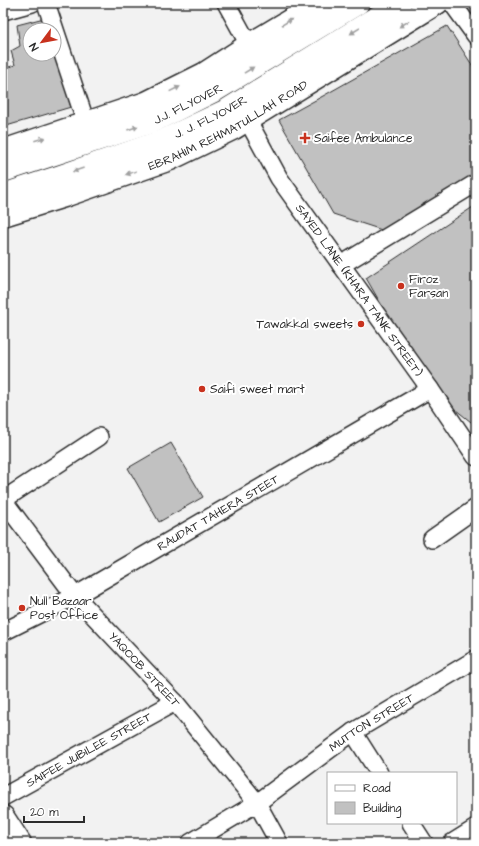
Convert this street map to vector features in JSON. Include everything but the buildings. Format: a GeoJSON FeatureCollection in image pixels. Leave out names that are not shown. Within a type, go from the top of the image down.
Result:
{"type":"FeatureCollection","features":[{"type":"Feature","properties":{"kind":"main road"},"geometry":{"type":"LineString","coordinates":[[3,151],[146,103],[204,74],[319,3]]}},
{"type":"Feature","properties":{"kind":"main road","name":"J.J. FLYOVER"},"geometry":{"type":"LineString","coordinates":[[3,171],[154,121],[214,91],[358,3]]}},
{"type":"Feature","properties":{"kind":"main road","name":"J. J. FLYOVER"},"geometry":{"type":"LineString","coordinates":[[3,195],[162,141],[225,111],[400,3]]}},
{"type":"Feature","properties":{"kind":"main road","name":"EBRAHIM REHMATULLAH ROAD"},"geometry":{"type":"LineString","coordinates":[[3,215],[64,196],[170,159],[234,128],[437,3]]}},
{"type":"Feature","properties":{"kind":"main road"},"geometry":{"type":"LineString","coordinates":[[3,816],[20,843]]}},
{"type":"Feature","properties":{"kind":"street"},"geometry":{"type":"LineString","coordinates":[[46,3],[86,122]]}},
{"type":"Feature","properties":{"kind":"street"},"geometry":{"type":"LineString","coordinates":[[226,3],[248,46]]}},
{"type":"Feature","properties":{"kind":"street"},"geometry":{"type":"LineString","coordinates":[[452,3],[476,36]]}},
{"type":"Feature","properties":{"kind":"street"},"geometry":{"type":"LineString","coordinates":[[3,11],[27,4]]}},
{"type":"Feature","properties":{"kind":"street","name":"SAYED LANE (KHARA TANK STREET)"},"geometry":{"type":"LineString","coordinates":[[247,120],[279,178],[430,389],[476,457]]}},
{"type":"Feature","properties":{"kind":"street"},"geometry":{"type":"LineString","coordinates":[[341,265],[476,183]]}},
{"type":"Feature","properties":{"kind":"street","name":"RAUDAT TAHERA STEET"},"geometry":{"type":"LineString","coordinates":[[3,632],[75,596],[430,389]]}},
{"type":"Feature","properties":{"kind":"street"},"geometry":{"type":"LineString","coordinates":[[3,500],[99,437]]}},
{"type":"Feature","properties":{"kind":"street","name":"YAQOOB STREET"},"geometry":{"type":"LineString","coordinates":[[3,500],[75,596],[175,702],[257,803],[279,843]]}},
{"type":"Feature","properties":{"kind":"street"},"geometry":{"type":"LineString","coordinates":[[432,539],[476,508]]}},
{"type":"Feature","properties":{"kind":"street","name":"MUTTON STREET"},"geometry":{"type":"LineString","coordinates":[[190,843],[257,803],[353,732],[476,659]]}},
{"type":"Feature","properties":{"kind":"street","name":"SAIFEE JUBILEE STREET"},"geometry":{"type":"LineString","coordinates":[[3,797],[175,702]]}},
{"type":"Feature","properties":{"kind":"street"},"geometry":{"type":"LineString","coordinates":[[353,732],[378,772]]}},
{"type":"Feature","properties":{"kind":"street"},"geometry":{"type":"LineString","coordinates":[[412,824],[424,843]]}},
{"type":"Feature","properties":{"kind":"street"},"geometry":{"type":"LineString","coordinates":[[452,843],[476,828]]}},
{"type":"Feature","properties":{"kind":"place","name":"Saifee Ambulance"},"geometry":{"type":"Point","coordinates":[305,138]}},
{"type":"Feature","properties":{"kind":"place","name":"Firoz Farsan"},"geometry":{"type":"Point","coordinates":[401,286]}},
{"type":"Feature","properties":{"kind":"place","name":"Tawakkal sweets"},"geometry":{"type":"Point","coordinates":[361,324]}},
{"type":"Feature","properties":{"kind":"place","name":"Saifi sweet mart"},"geometry":{"type":"Point","coordinates":[202,389]}},
{"type":"Feature","properties":{"kind":"place","name":"Null Bazaar Post Office"},"geometry":{"type":"Point","coordinates":[22,608]}}]}
